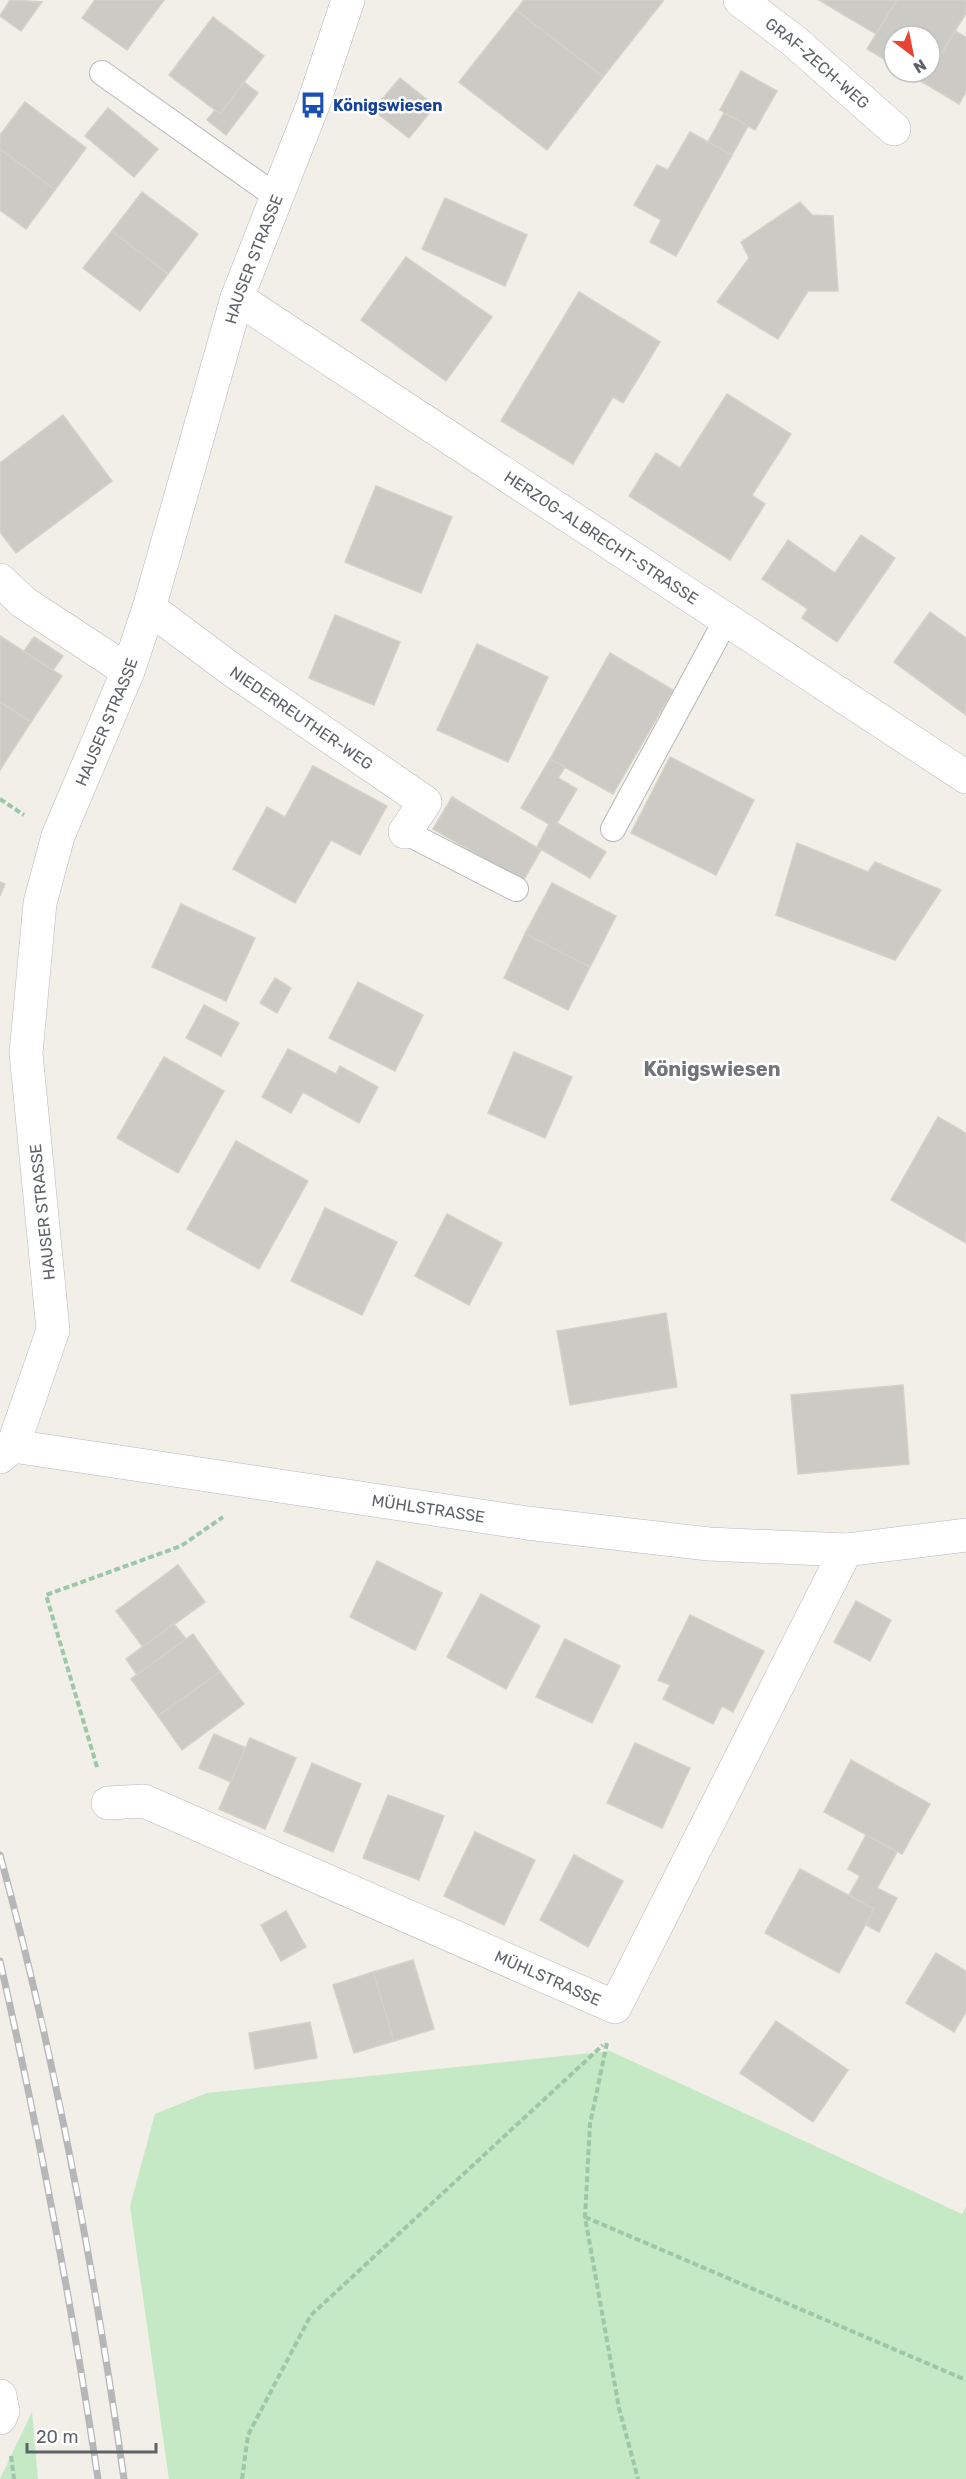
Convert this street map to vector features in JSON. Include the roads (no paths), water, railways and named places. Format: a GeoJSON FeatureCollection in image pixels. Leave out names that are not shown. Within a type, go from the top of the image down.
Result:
{"type":"FeatureCollection","features":[{"type":"Feature","properties":{"kind":"street","name":"GRAF-ZECH-WEG"},"geometry":{"type":"LineString","coordinates":[[740,0],[794,41],[894,129]]}},
{"type":"Feature","properties":{"kind":"street","name":"HAUSER STRASSE"},"geometry":{"type":"LineString","coordinates":[[6,1451],[53,1330],[26,1053],[40,903],[58,836],[128,671],[149,608],[237,298],[314,105],[342,3]]}},
{"type":"Feature","properties":{"kind":"street","name":"HERZOG-ALBRECHT-STRASSE"},"geometry":{"type":"LineString","coordinates":[[237,298],[966,777]]}},
{"type":"Feature","properties":{"kind":"street"},"geometry":{"type":"LineString","coordinates":[[0,580],[23,602],[128,671]]}},
{"type":"Feature","properties":{"kind":"street","name":"NIEDERREUTHER-WEG"},"geometry":{"type":"LineString","coordinates":[[149,608],[235,672],[425,802],[405,832]]}},
{"type":"Feature","properties":{"kind":"street","name":"MÜHLSTRASSE"},"geometry":{"type":"LineString","coordinates":[[6,1451],[268,1485],[527,1523],[709,1544],[846,1550],[966,1535]]}},
{"type":"Feature","properties":{"kind":"street","name":"MÜHLSTRASSE"},"geometry":{"type":"LineString","coordinates":[[108,1803],[144,1801],[615,2007],[846,1550]]}},
{"type":"Feature","properties":{"kind":"street"},"geometry":{"type":"LineString","coordinates":[[0,2396],[3,2411],[0,2418]]}},
{"type":"Feature","properties":{"kind":"lane"},"geometry":{"type":"LineString","coordinates":[[102,73],[277,197]]}},
{"type":"Feature","properties":{"kind":"lane"},"geometry":{"type":"LineString","coordinates":[[613,829],[726,620]]}},
{"type":"Feature","properties":{"kind":"lane"},"geometry":{"type":"LineString","coordinates":[[405,832],[516,889]]}},
{"type":"Feature","properties":{"kind":"railway"},"geometry":{"type":"LineString","coordinates":[[0,1855],[39,2009],[72,2165],[100,2322],[124,2479]]}},
{"type":"Feature","properties":{"kind":"railway"},"geometry":{"type":"LineString","coordinates":[[0,1961],[54,2219],[98,2479]]}},
{"type":"Feature","properties":{"kind":"place","name":"Königswiesen"},"geometry":{"type":"Point","coordinates":[313,105]}},
{"type":"Feature","properties":{"kind":"district","name":"Königswiesen"},"geometry":{"type":"Point","coordinates":[712,1069]}}]}
